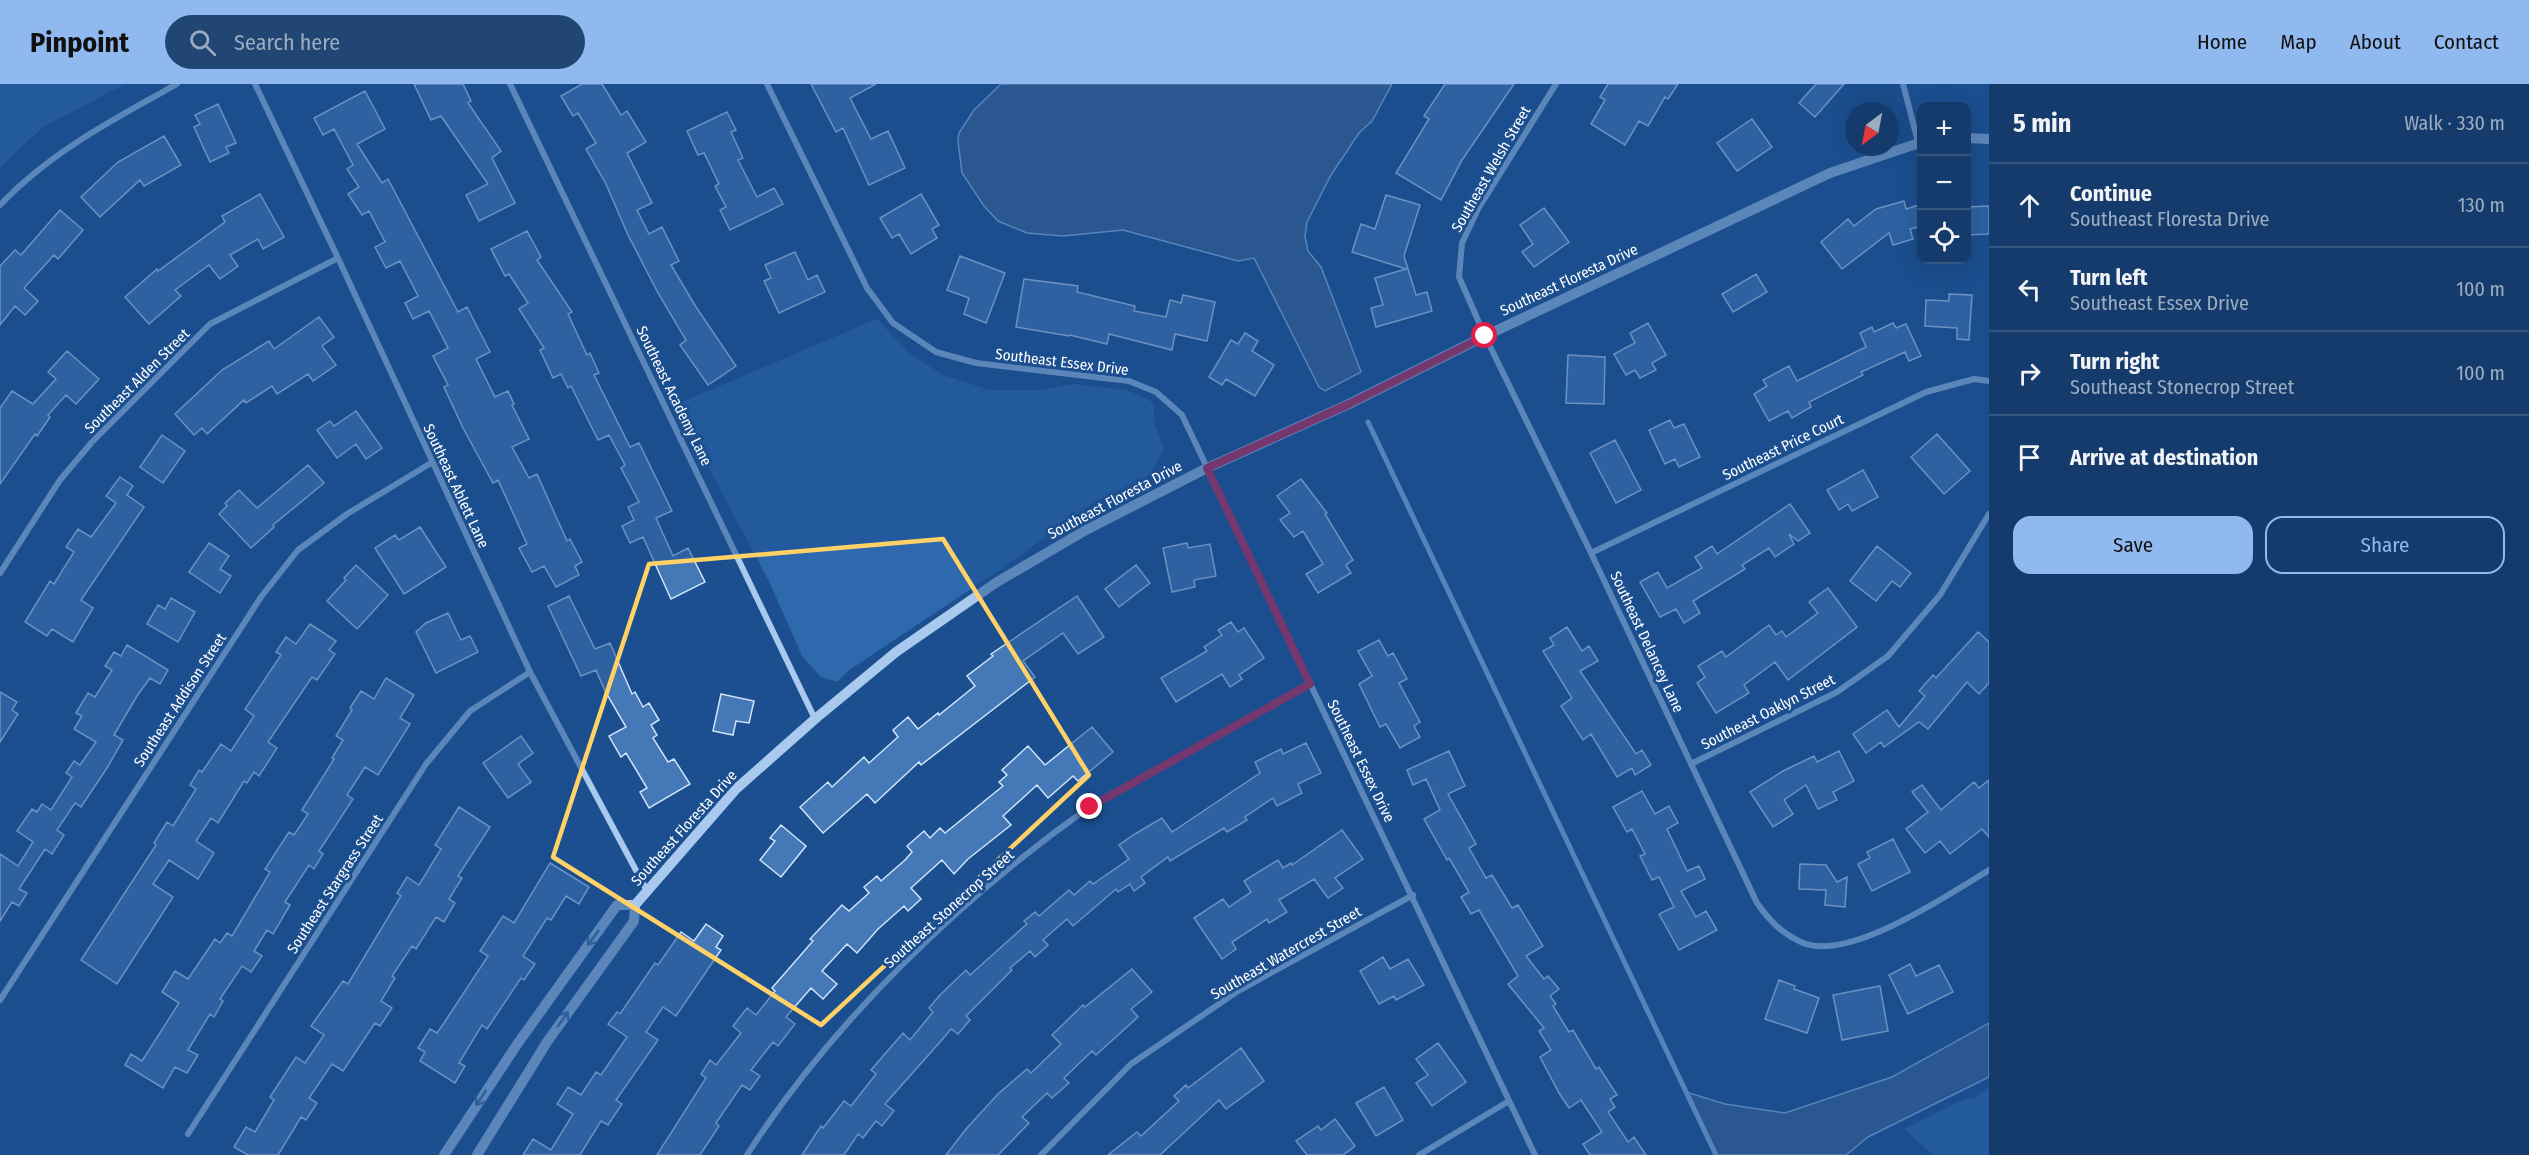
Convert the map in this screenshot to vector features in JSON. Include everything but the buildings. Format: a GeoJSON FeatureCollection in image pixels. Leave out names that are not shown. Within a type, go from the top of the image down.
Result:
{"type":"FeatureCollection","features":[{"type":"Feature","properties":{"kind":"street"},"geometry":{"type":"LineString","coordinates":[[0,205],[22,181],[86,135],[177,84]]}},
{"type":"Feature","properties":{"kind":"street","name":"Southeast Ablett Lane"},"geometry":{"type":"LineString","coordinates":[[255,84],[530,672],[647,891]]}},
{"type":"Feature","properties":{"kind":"street","name":"Southeast Academy Lane"},"geometry":{"type":"LineString","coordinates":[[510,84],[815,719]]}},
{"type":"Feature","properties":{"kind":"street","name":"Southeast Essex Drive"},"geometry":{"type":"LineString","coordinates":[[767,84],[867,288],[893,324],[936,352],[976,363],[1129,381],[1156,392],[1182,415],[1413,895],[1535,1155]]}},
{"type":"Feature","properties":{"kind":"street","name":"Southeast Welsh Street"},"geometry":{"type":"LineString","coordinates":[[1485,336],[1459,277],[1461,243],[1478,209],[1556,84]]}},
{"type":"Feature","properties":{"kind":"street"},"geometry":{"type":"LineString","coordinates":[[1903,84],[1917,132]]}},
{"type":"Feature","properties":{"kind":"street"},"geometry":{"type":"LineString","coordinates":[[1971,138],[1989,139]]}},
{"type":"Feature","properties":{"kind":"street","name":"Southeast Floresta Drive"},"geometry":{"type":"LineString","coordinates":[[477,1155],[547,1042],[634,921],[635,905],[736,789],[896,652],[997,582],[1086,530],[1207,468],[1349,404],[1485,336],[1830,173],[1917,143]]}},
{"type":"Feature","properties":{"kind":"street","name":"Southeast Alden Street"},"geometry":{"type":"LineString","coordinates":[[0,573],[60,480],[92,442],[210,324],[338,258]]}},
{"type":"Feature","properties":{"kind":"street","name":"Southeast Delancey Lane"},"geometry":{"type":"LineString","coordinates":[[1485,336],[1592,553],[1757,903],[1773,925],[1803,944],[1835,946],[1879,932],[1934,904],[1989,870]]}},
{"type":"Feature","properties":{"kind":"street","name":"Southeast Price Court"},"geometry":{"type":"LineString","coordinates":[[1592,553],[1926,392],[1974,379],[1989,381]]}},
{"type":"Feature","properties":{"kind":"street","name":"Southeast Addison Street"},"geometry":{"type":"LineString","coordinates":[[0,1000],[255,607],[298,550],[347,514],[431,463]]}},
{"type":"Feature","properties":{"kind":"street","name":"Southeast Oaklyn Street"},"geometry":{"type":"LineString","coordinates":[[1691,764],[1837,692],[1888,656],[1940,595],[1989,514]]}},
{"type":"Feature","properties":{"kind":"street","name":"Southeast Stargrass Street"},"geometry":{"type":"LineString","coordinates":[[188,1134],[426,764],[470,711],[530,672]]}},
{"type":"Feature","properties":{"kind":"street","name":"Southeast Stonecrop Street"},"geometry":{"type":"LineString","coordinates":[[747,1155],[769,1120],[841,1032],[901,966],[1001,874],[1090,807],[1310,684]]}},
{"type":"Feature","properties":{"kind":"street","name":"Southeast Watercrest Street"},"geometry":{"type":"LineString","coordinates":[[1041,1155],[1131,1064],[1238,991],[1413,895]]}},
{"type":"Feature","properties":{"kind":"street","name":"Southeast Floresta Drive"},"geometry":{"type":"LineString","coordinates":[[444,1155],[524,1034],[617,905],[635,905]]}},
{"type":"Feature","properties":{"kind":"street"},"geometry":{"type":"LineString","coordinates":[[1419,1155],[1509,1101]]}},
{"type":"Feature","properties":{"kind":"highlighted area"},"geometry":{"type":"Polygon","coordinates":[[[943,539],[1089,775],[821,1025],[553,857],[649,564],[943,539]]]}},
{"type":"Feature","properties":{"kind":"shaded area"},"geometry":{"type":"Polygon","coordinates":[[[0,84],[125,84],[43,127],[0,167],[0,84]]]}},
{"type":"Feature","properties":{"kind":"shaded area"},"geometry":{"type":"Polygon","coordinates":[[[1001,84],[1392,84],[1372,121],[1359,133],[1331,175],[1307,222],[1305,237],[1308,251],[1321,267],[1361,372],[1325,391],[1319,387],[1254,258],[1238,261],[1123,230],[1063,236],[1027,233],[998,221],[984,206],[962,173],[958,141],[959,133],[974,110],[1001,84]]]}},
{"type":"Feature","properties":{"kind":"shaded area"},"geometry":{"type":"Polygon","coordinates":[[[877,319],[910,354],[943,375],[989,390],[1040,390],[1073,384],[1126,390],[1150,400],[1154,407],[1154,421],[1164,450],[1149,475],[1093,503],[1001,569],[848,671],[837,682],[821,677],[802,656],[768,579],[715,480],[680,403],[877,319]]]}},
{"type":"Feature","properties":{"kind":"shaded area"},"geometry":{"type":"Polygon","coordinates":[[[1989,1023],[1989,1077],[1868,1137],[1846,1155],[1716,1155],[1686,1092],[1725,1104],[1785,1113],[1892,1077],[1989,1023]]]}},
{"type":"Feature","properties":{"kind":"shaded area"},"geometry":{"type":"Polygon","coordinates":[[[1989,1087],[1989,1155],[1933,1155],[1904,1129],[1958,1102],[1976,1097],[1989,1087]]]}},
{"type":"Feature","properties":{"kind":"waterway"},"geometry":{"type":"LineString","coordinates":[[1368,422],[1716,1155]]}},
{"type":"Feature","properties":{"kind":"route"},"geometry":{"type":"LineString","coordinates":[[1090,807],[1310,684],[1207,468],[1349,404],[1485,336]]}}]}
